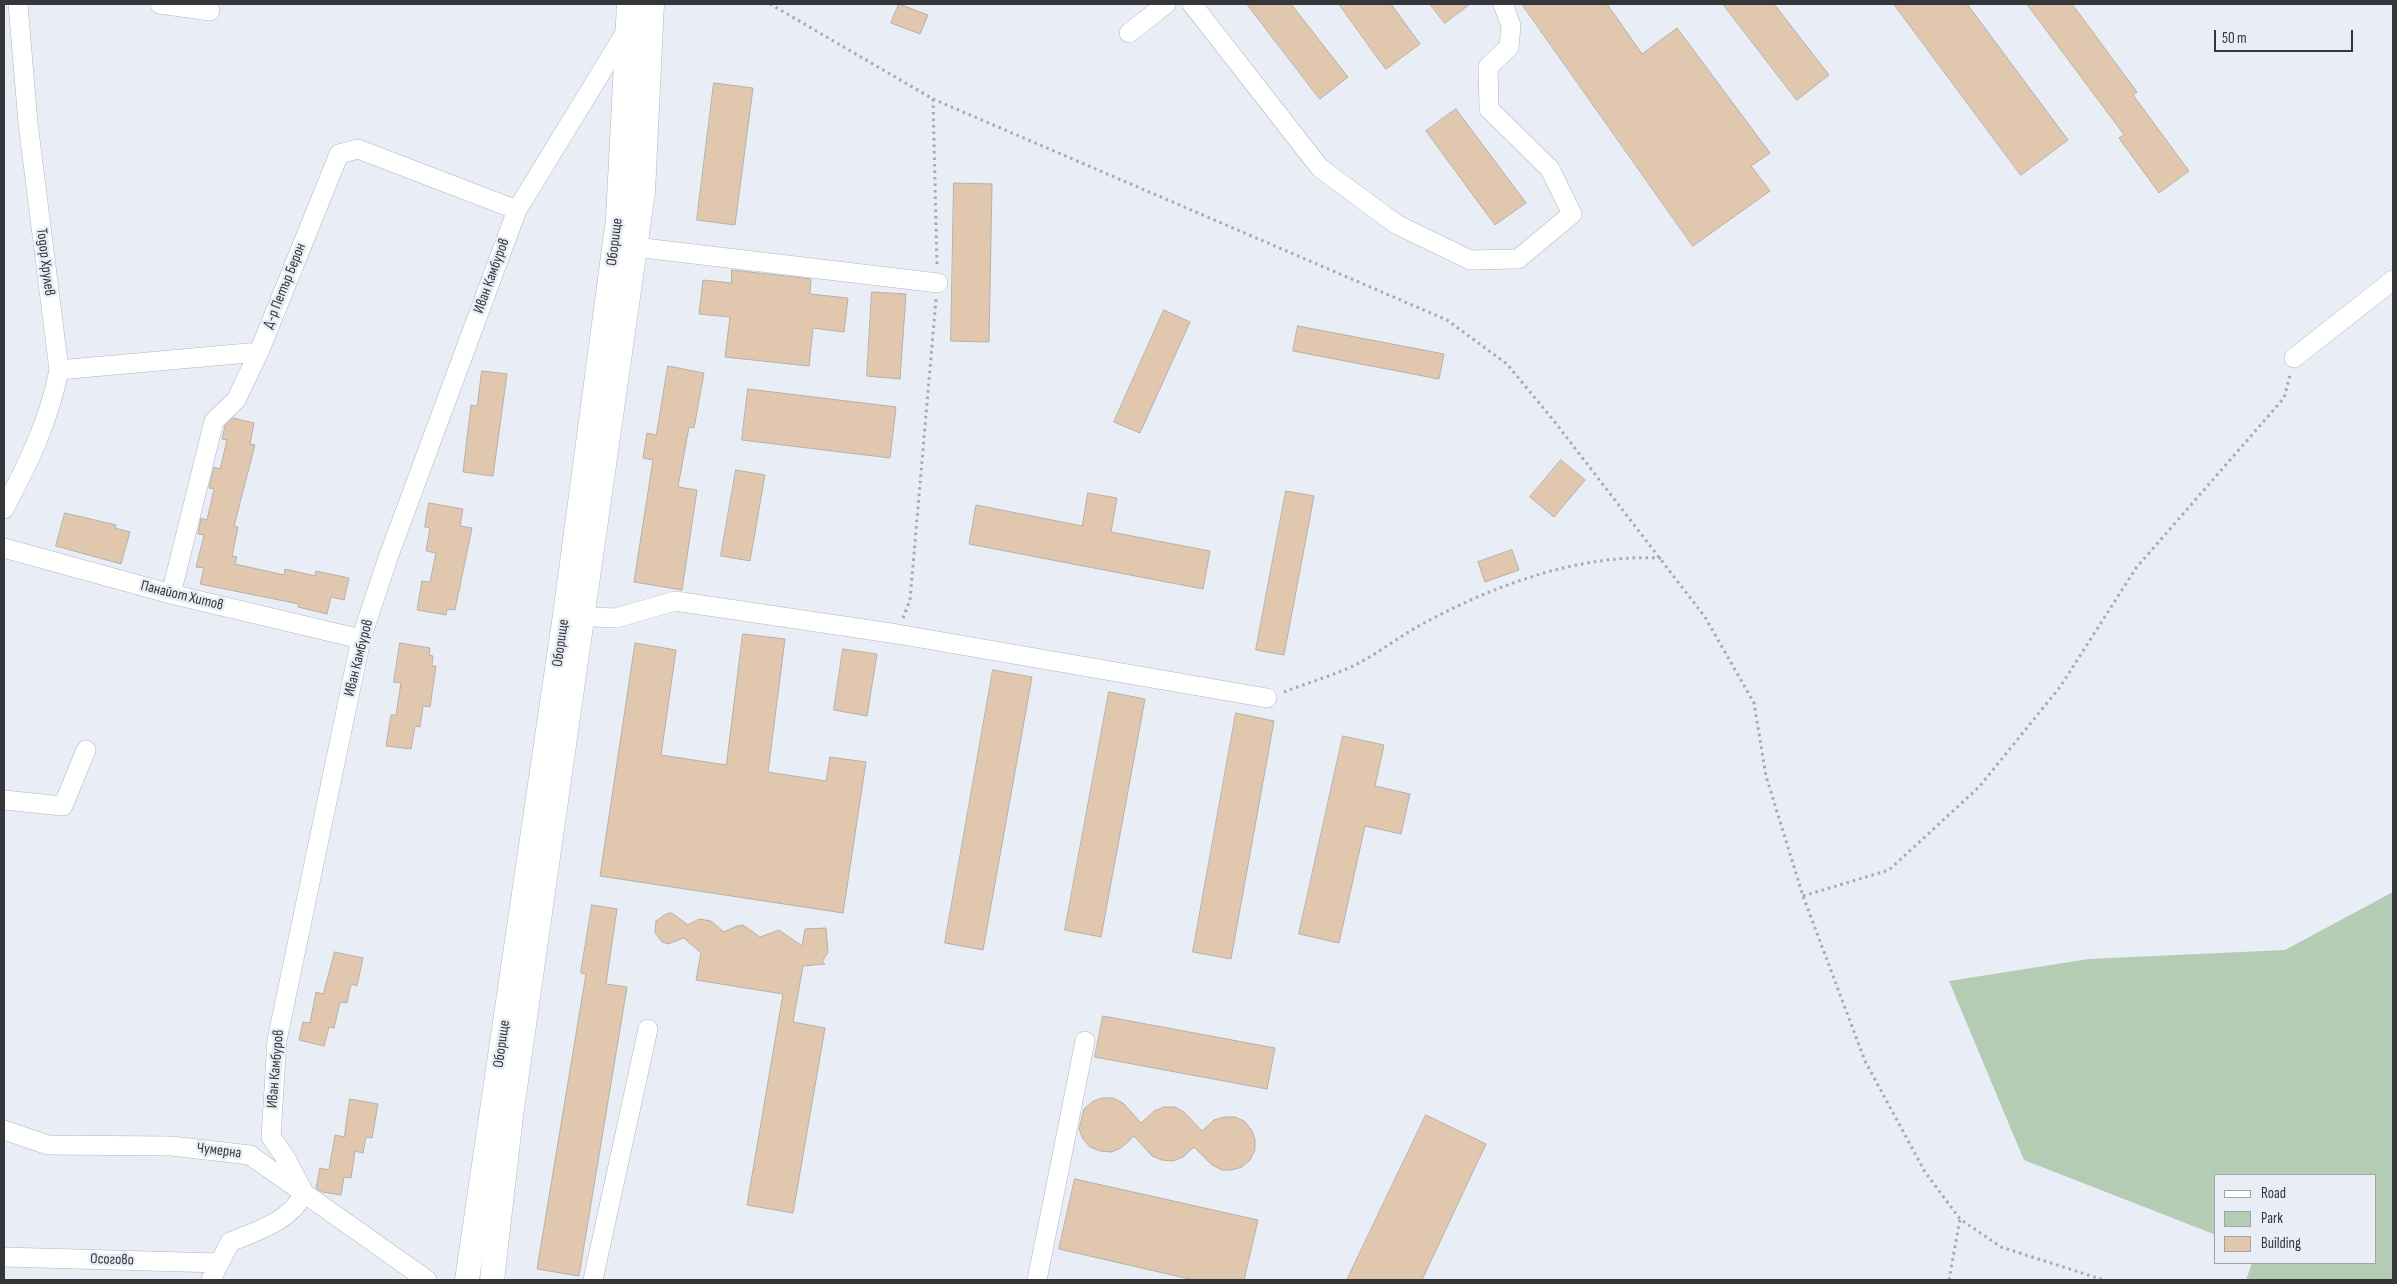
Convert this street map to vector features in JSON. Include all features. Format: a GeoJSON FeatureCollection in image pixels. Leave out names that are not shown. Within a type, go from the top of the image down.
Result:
{"type":"FeatureCollection","features":[{"type":"Feature","properties":{"kind":"main road","name":"Оборище"},"geometry":{"type":"LineString","coordinates":[[492,1280],[510,1116],[574,616],[618,219],[629,4]]}},
{"type":"Feature","properties":{"kind":"main road","name":"Оборище"},"geometry":{"type":"LineString","coordinates":[[467,1280],[644,192],[652,4]]}},
{"type":"Feature","properties":{"kind":"street","name":"Тодор Хрулев"},"geometry":{"type":"LineString","coordinates":[[4,510],[42,432],[53,400],[59,370],[28,123],[18,4]]}},
{"type":"Feature","properties":{"kind":"street"},"geometry":{"type":"LineString","coordinates":[[160,4],[210,11]]}},
{"type":"Feature","properties":{"kind":"street"},"geometry":{"type":"LineString","coordinates":[[1129,33],[1166,4]]}},
{"type":"Feature","properties":{"kind":"street"},"geometry":{"type":"LineString","coordinates":[[1192,4],[1320,168],[1396,224],[1470,260],[1518,259],[1572,214],[1550,169],[1490,109],[1488,68],[1509,47],[1511,26],[1503,4]]}},
{"type":"Feature","properties":{"kind":"street","name":"Иван Камбуров"},"geometry":{"type":"LineString","coordinates":[[304,1193],[287,1160],[272,1137],[277,1040],[361,639],[389,555],[517,210],[628,29]]}},
{"type":"Feature","properties":{"kind":"street","name":"Д-р Петър Берон"},"geometry":{"type":"LineString","coordinates":[[171,594],[214,421],[236,400],[259,352],[339,154],[358,149],[517,210]]}},
{"type":"Feature","properties":{"kind":"street"},"geometry":{"type":"LineString","coordinates":[[636,247],[938,283]]}},
{"type":"Feature","properties":{"kind":"street"},"geometry":{"type":"LineString","coordinates":[[2294,358],[2393,280]]}},
{"type":"Feature","properties":{"kind":"street"},"geometry":{"type":"LineString","coordinates":[[59,370],[259,352]]}},
{"type":"Feature","properties":{"kind":"street","name":"Панайот Хитов"},"geometry":{"type":"LineString","coordinates":[[4,548],[171,594],[361,639]]}},
{"type":"Feature","properties":{"kind":"street"},"geometry":{"type":"LineString","coordinates":[[574,616],[616,618],[675,601],[897,634],[1267,698]]}},
{"type":"Feature","properties":{"kind":"street"},"geometry":{"type":"LineString","coordinates":[[4,800],[63,806],[86,750]]}},
{"type":"Feature","properties":{"kind":"street"},"geometry":{"type":"LineString","coordinates":[[593,1280],[648,1029]]}},
{"type":"Feature","properties":{"kind":"street"},"geometry":{"type":"LineString","coordinates":[[1037,1280],[1084,1041]]}},
{"type":"Feature","properties":{"kind":"street","name":"Чумерна"},"geometry":{"type":"LineString","coordinates":[[4,1130],[48,1145],[171,1146],[250,1155],[427,1280]]}},
{"type":"Feature","properties":{"kind":"street"},"geometry":{"type":"LineString","coordinates":[[211,1280],[230,1242],[273,1223],[298,1206],[304,1193]]}},
{"type":"Feature","properties":{"kind":"street","name":"Осогово"},"geometry":{"type":"LineString","coordinates":[[4,1257],[220,1263]]}},
{"type":"Feature","properties":{"kind":"path"},"geometry":{"type":"LineString","coordinates":[[770,4],[933,98],[1447,320],[1507,364],[1662,558],[1706,617],[1754,703],[1766,776],[1803,896],[1865,1061],[1925,1172],[1960,1219],[2001,1247],[2104,1280]]}},
{"type":"Feature","properties":{"kind":"path"},"geometry":{"type":"LineString","coordinates":[[897,634],[910,600],[938,283],[933,98]]}},
{"type":"Feature","properties":{"kind":"path"},"geometry":{"type":"LineString","coordinates":[[1803,896],[1889,870],[1979,787],[2060,687],[2136,568],[2284,398],[2294,358]]}},
{"type":"Feature","properties":{"kind":"path"},"geometry":{"type":"LineString","coordinates":[[1267,698],[1354,665],[1426,622],[1479,597],[1554,570],[1628,557],[1662,558]]}},
{"type":"Feature","properties":{"kind":"path"},"geometry":{"type":"LineString","coordinates":[[1949,1280],[1960,1219]]}},
{"type":"Feature","properties":{"kind":"green space"},"geometry":{"type":"Polygon","coordinates":[[[2393,892],[2393,1280],[2246,1280],[2252,1264],[2377,1264],[2377,1174],[2214,1174],[2214,1234],[2024,1160],[1949,981],[2089,959],[2285,950],[2393,892]]]}},
{"type":"Feature","properties":{"kind":"building"},"geometry":{"type":"Polygon","coordinates":[[[899,4],[928,15],[920,34],[891,23],[899,4]]]}},
{"type":"Feature","properties":{"kind":"building"},"geometry":{"type":"Polygon","coordinates":[[[1247,4],[1291,4],[1348,77],[1320,99],[1247,4]]]}},
{"type":"Feature","properties":{"kind":"building"},"geometry":{"type":"Polygon","coordinates":[[[1339,4],[1391,4],[1420,44],[1386,69],[1339,4]]]}},
{"type":"Feature","properties":{"kind":"building"},"geometry":{"type":"Polygon","coordinates":[[[1430,4],[1470,4],[1445,23],[1430,4]]]}},
{"type":"Feature","properties":{"kind":"building"},"geometry":{"type":"Polygon","coordinates":[[[1522,4],[1607,4],[1642,54],[1677,28],[1770,153],[1751,166],[1770,191],[1693,246],[1522,4]]]}},
{"type":"Feature","properties":{"kind":"building"},"geometry":{"type":"Polygon","coordinates":[[[1723,4],[1774,4],[1829,75],[1797,100],[1723,4]]]}},
{"type":"Feature","properties":{"kind":"building"},"geometry":{"type":"Polygon","coordinates":[[[1894,4],[1967,4],[2068,140],[2021,175],[1894,4]]]}},
{"type":"Feature","properties":{"kind":"building"},"geometry":{"type":"Polygon","coordinates":[[[2027,4],[2072,4],[2137,92],[2133,95],[2189,171],[2159,193],[2119,138],[2124,135],[2027,4]]]}},
{"type":"Feature","properties":{"kind":"building"},"geometry":{"type":"Polygon","coordinates":[[[714,83],[753,88],[735,225],[697,220],[714,83]]]}},
{"type":"Feature","properties":{"kind":"building"},"geometry":{"type":"Polygon","coordinates":[[[1456,109],[1526,203],[1495,225],[1426,131],[1456,109]]]}},
{"type":"Feature","properties":{"kind":"building"},"geometry":{"type":"Polygon","coordinates":[[[954,183],[992,184],[989,342],[951,341],[954,183]]]}},
{"type":"Feature","properties":{"kind":"building"},"geometry":{"type":"Polygon","coordinates":[[[732,270],[811,279],[810,294],[848,298],[844,332],[813,328],[809,366],[725,357],[730,317],[699,314],[703,280],[731,283],[732,270]]]}},
{"type":"Feature","properties":{"kind":"building"},"geometry":{"type":"Polygon","coordinates":[[[872,292],[906,294],[900,379],[867,376],[872,292]]]}},
{"type":"Feature","properties":{"kind":"building"},"geometry":{"type":"Polygon","coordinates":[[[1164,310],[1190,322],[1140,433],[1114,422],[1164,310]]]}},
{"type":"Feature","properties":{"kind":"building"},"geometry":{"type":"Polygon","coordinates":[[[1298,326],[1444,354],[1439,379],[1293,351],[1298,326]]]}},
{"type":"Feature","properties":{"kind":"building"},"geometry":{"type":"Polygon","coordinates":[[[668,366],[704,373],[694,428],[689,427],[678,487],[697,490],[682,590],[634,582],[653,460],[643,458],[647,433],[656,435],[668,366]]]}},
{"type":"Feature","properties":{"kind":"building"},"geometry":{"type":"Polygon","coordinates":[[[482,371],[507,374],[493,476],[463,472],[471,405],[477,406],[482,371]]]}},
{"type":"Feature","properties":{"kind":"building"},"geometry":{"type":"Polygon","coordinates":[[[748,389],[896,407],[890,458],[742,440],[748,389]]]}},
{"type":"Feature","properties":{"kind":"building"},"geometry":{"type":"Polygon","coordinates":[[[233,418],[254,423],[250,444],[255,445],[234,526],[238,527],[232,556],[237,557],[235,564],[284,575],[285,569],[315,576],[316,571],[349,578],[344,600],[331,597],[327,614],[298,607],[299,604],[200,584],[204,568],[196,567],[204,535],[198,534],[201,518],[207,520],[214,489],[209,488],[214,467],[220,469],[227,440],[222,439],[225,426],[233,418]]]}},
{"type":"Feature","properties":{"kind":"building"},"geometry":{"type":"Polygon","coordinates":[[[1561,460],[1585,480],[1554,517],[1530,497],[1561,460]]]}},
{"type":"Feature","properties":{"kind":"building"},"geometry":{"type":"Polygon","coordinates":[[[736,470],[765,475],[750,561],[721,556],[736,470]]]}},
{"type":"Feature","properties":{"kind":"building"},"geometry":{"type":"Polygon","coordinates":[[[1286,491],[1314,496],[1284,655],[1256,650],[1286,491]]]}},
{"type":"Feature","properties":{"kind":"building"},"geometry":{"type":"Polygon","coordinates":[[[1088,493],[1117,498],[1111,532],[1210,551],[1203,589],[969,544],[976,505],[1082,526],[1088,493]]]}},
{"type":"Feature","properties":{"kind":"building"},"geometry":{"type":"Polygon","coordinates":[[[429,503],[463,509],[460,526],[472,528],[455,610],[447,609],[446,615],[417,610],[422,581],[430,582],[436,553],[426,551],[430,528],[425,527],[429,503]]]}},
{"type":"Feature","properties":{"kind":"building"},"geometry":{"type":"Polygon","coordinates":[[[65,513],[116,525],[115,528],[130,532],[121,564],[56,546],[65,513]]]}},
{"type":"Feature","properties":{"kind":"building"},"geometry":{"type":"Polygon","coordinates":[[[1512,550],[1519,570],[1485,582],[1478,562],[1512,550]]]}},
{"type":"Feature","properties":{"kind":"building"},"geometry":{"type":"Polygon","coordinates":[[[743,634],[785,639],[768,772],[826,781],[830,757],[866,762],[843,913],[600,876],[635,643],[676,650],[661,755],[726,765],[743,634]]]}},
{"type":"Feature","properties":{"kind":"building"},"geometry":{"type":"Polygon","coordinates":[[[400,643],[430,648],[429,655],[433,656],[432,666],[436,666],[430,707],[423,706],[420,727],[415,726],[411,749],[386,746],[391,715],[396,715],[401,683],[394,682],[400,643]]]}},
{"type":"Feature","properties":{"kind":"building"},"geometry":{"type":"Polygon","coordinates":[[[843,649],[877,654],[867,716],[834,710],[843,649]]]}},
{"type":"Feature","properties":{"kind":"building"},"geometry":{"type":"Polygon","coordinates":[[[993,670],[1032,677],[983,950],[945,943],[993,670]]]}},
{"type":"Feature","properties":{"kind":"building"},"geometry":{"type":"Polygon","coordinates":[[[1109,692],[1145,699],[1101,937],[1065,930],[1109,692]]]}},
{"type":"Feature","properties":{"kind":"building"},"geometry":{"type":"Polygon","coordinates":[[[1236,713],[1274,721],[1231,959],[1193,952],[1236,713]]]}},
{"type":"Feature","properties":{"kind":"building"},"geometry":{"type":"Polygon","coordinates":[[[1343,736],[1384,745],[1375,786],[1410,794],[1401,834],[1365,826],[1339,943],[1299,934],[1343,736]]]}},
{"type":"Feature","properties":{"kind":"building"},"geometry":{"type":"Polygon","coordinates":[[[592,905],[617,909],[606,984],[627,987],[579,1276],[537,1269],[586,974],[581,973],[592,905]]]}},
{"type":"Feature","properties":{"kind":"building"},"geometry":{"type":"Polygon","coordinates":[[[672,913],[688,925],[699,919],[711,921],[724,932],[743,925],[760,937],[779,930],[802,946],[805,929],[826,928],[828,952],[822,962],[825,964],[803,966],[793,1022],[825,1028],[793,1213],[747,1205],[783,994],[696,980],[701,953],[684,938],[668,944],[662,942],[655,933],[656,921],[666,914],[672,913]]]}},
{"type":"Feature","properties":{"kind":"building"},"geometry":{"type":"Polygon","coordinates":[[[335,952],[363,958],[357,986],[351,984],[347,1003],[340,1002],[334,1028],[329,1027],[324,1046],[299,1040],[303,1022],[310,1023],[316,992],[323,994],[335,952]]]}},
{"type":"Feature","properties":{"kind":"building"},"geometry":{"type":"Polygon","coordinates":[[[1103,1016],[1275,1048],[1267,1089],[1095,1057],[1103,1016]]]}},
{"type":"Feature","properties":{"kind":"building"},"geometry":{"type":"Polygon","coordinates":[[[1102,1098],[1113,1098],[1123,1103],[1141,1123],[1154,1111],[1164,1107],[1175,1107],[1184,1112],[1202,1131],[1214,1120],[1224,1117],[1235,1117],[1244,1121],[1251,1129],[1255,1139],[1255,1150],[1250,1160],[1242,1167],[1232,1170],[1222,1170],[1212,1165],[1194,1147],[1183,1157],[1173,1161],[1162,1160],[1152,1156],[1134,1136],[1121,1148],[1111,1152],[1100,1151],[1090,1147],[1083,1139],[1079,1129],[1084,1109],[1092,1102],[1102,1098]]]}},
{"type":"Feature","properties":{"kind":"building"},"geometry":{"type":"Polygon","coordinates":[[[350,1099],[378,1104],[372,1138],[366,1137],[363,1153],[355,1151],[351,1178],[344,1177],[341,1195],[322,1192],[316,1188],[320,1168],[329,1170],[335,1135],[344,1137],[350,1099]]]}},
{"type":"Feature","properties":{"kind":"building"},"geometry":{"type":"Polygon","coordinates":[[[1426,1115],[1486,1144],[1422,1280],[1347,1280],[1426,1115]]]}},
{"type":"Feature","properties":{"kind":"building"},"geometry":{"type":"Polygon","coordinates":[[[1075,1179],[1258,1220],[1244,1280],[1194,1280],[1059,1249],[1075,1179]]]}}]}
